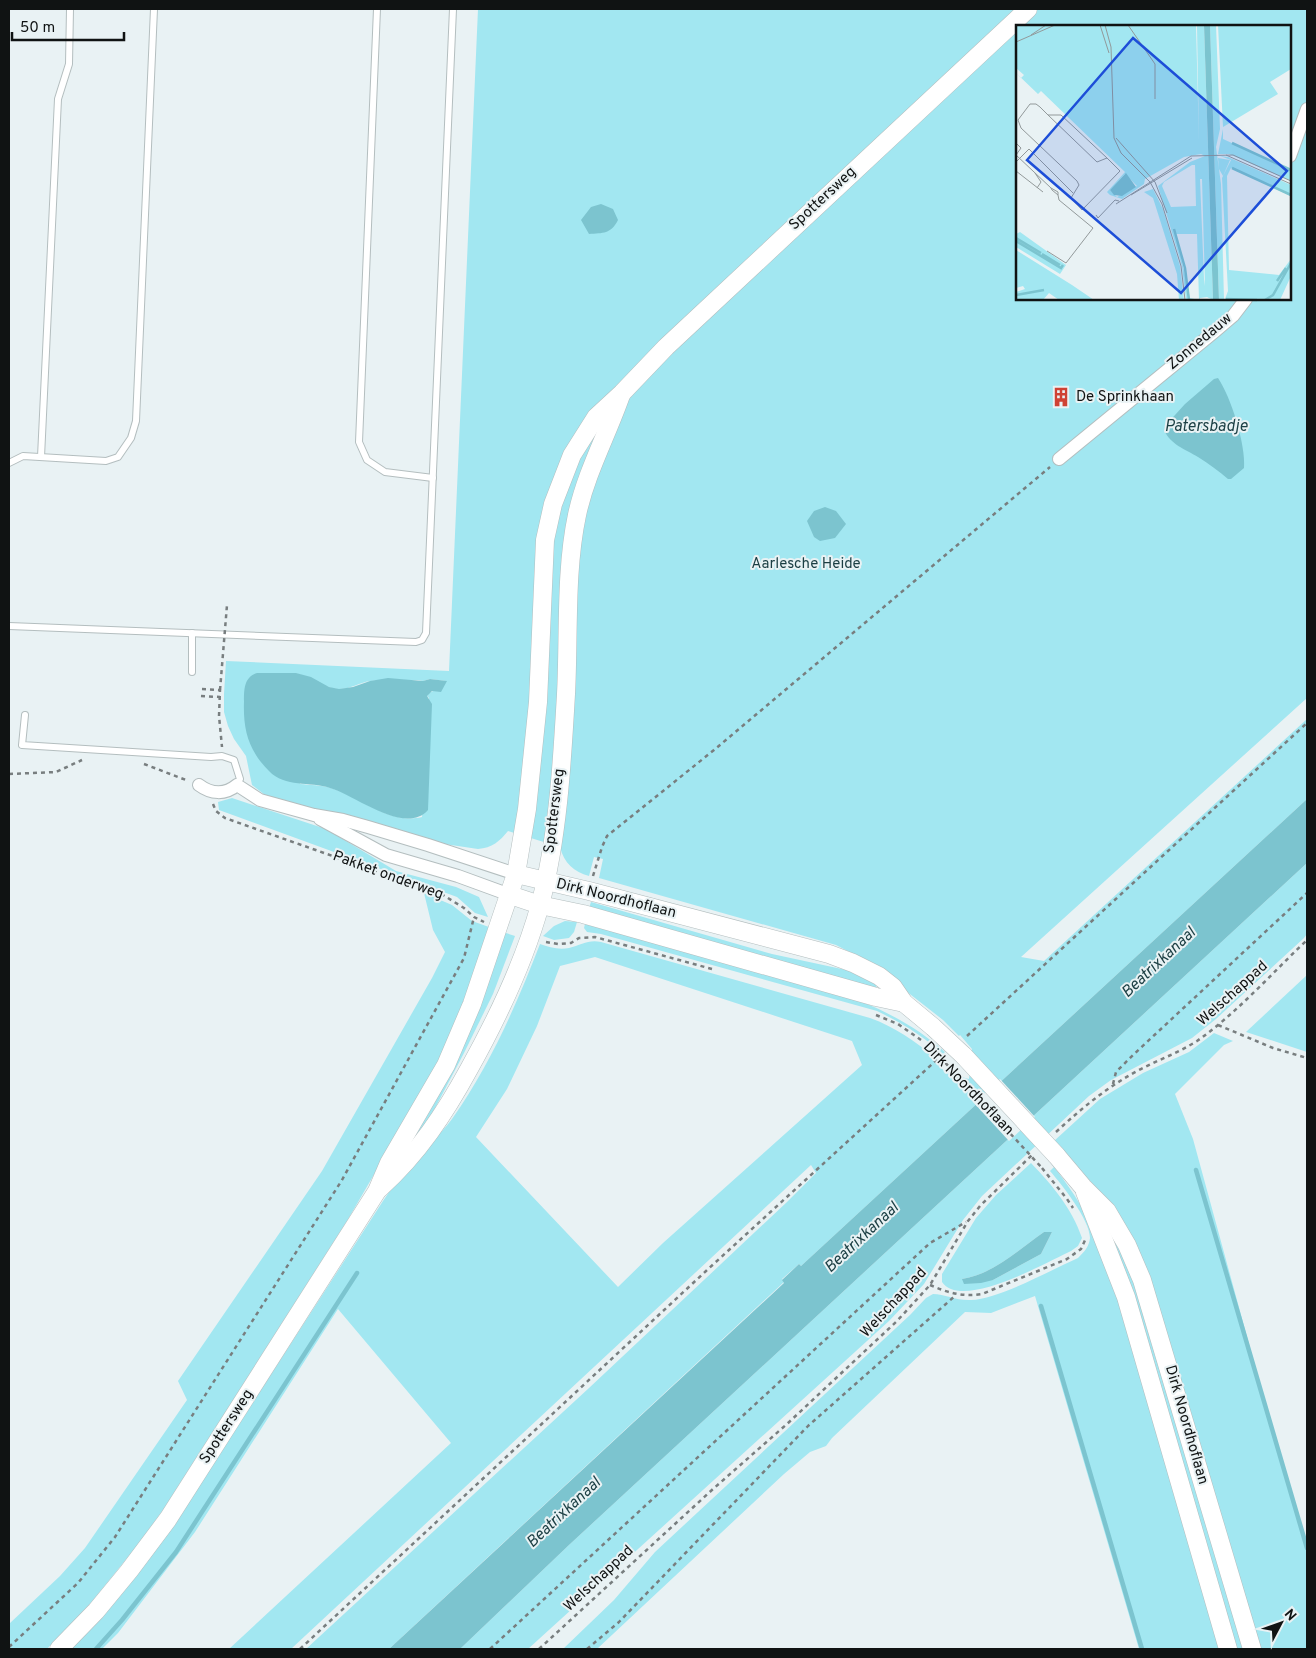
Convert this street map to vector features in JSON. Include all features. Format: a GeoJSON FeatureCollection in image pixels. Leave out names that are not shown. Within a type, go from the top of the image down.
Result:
{"type":"FeatureCollection","features":[{"type":"Feature","properties":{"kind":"main road","name":"Spottersweg"},"geometry":{"type":"LineString","coordinates":[[59,1649],[96,1611],[168,1519],[377,1191],[388,1164],[446,1065],[472,1004],[516,874],[527,809],[538,702],[545,540],[553,504],[572,455],[596,417],[673,340],[1028,9]]}},
{"type":"Feature","properties":{"kind":"main road","name":"Spottersweg"},"geometry":{"type":"LineString","coordinates":[[377,1191],[398,1172],[430,1134],[448,1108],[496,1022],[530,936],[540,905],[558,809],[566,694],[570,571],[577,516],[590,472],[610,429],[622,392]]}},
{"type":"Feature","properties":{"kind":"main road","name":"Dirk Noordhoflaan"},"geometry":{"type":"LineString","coordinates":[[516,874],[589,891],[853,962],[879,976],[893,987],[904,1003],[959,1052],[1107,1211],[1127,1245],[1142,1280],[1252,1649]]}},
{"type":"Feature","properties":{"kind":"main road","name":"Dirk Noordhoflaan"},"geometry":{"type":"LineString","coordinates":[[510,895],[540,905],[583,914],[876,997],[904,1003]]}},
{"type":"Feature","properties":{"kind":"main road","name":"Dirk Noordhoflaan"},"geometry":{"type":"LineString","coordinates":[[1083,1187],[1126,1297],[1228,1649]]}},
{"type":"Feature","properties":{"kind":"street"},"geometry":{"type":"LineString","coordinates":[[1291,153],[1307,109]]}},
{"type":"Feature","properties":{"kind":"street","name":"Zonnedauw"},"geometry":{"type":"LineString","coordinates":[[1059,459],[1233,316],[1245,300]]}},
{"type":"Feature","properties":{"kind":"street"},"geometry":{"type":"LineString","coordinates":[[203,788],[222,792],[232,790],[237,786]]}},
{"type":"Feature","properties":{"kind":"street","name":"Pakket onderweg"},"geometry":{"type":"LineString","coordinates":[[237,786],[260,800],[314,815],[360,824],[516,874]]}},
{"type":"Feature","properties":{"kind":"street","name":"Pakket onderweg"},"geometry":{"type":"LineString","coordinates":[[314,815],[386,855],[458,876],[510,895]]}},
{"type":"Feature","properties":{"kind":"lane"},"geometry":{"type":"LineString","coordinates":[[41,457],[58,99],[68,64],[70,9]]}},
{"type":"Feature","properties":{"kind":"lane"},"geometry":{"type":"LineString","coordinates":[[9,463],[22,456],[106,461],[118,457],[131,438],[136,420],[154,9]]}},
{"type":"Feature","properties":{"kind":"lane"},"geometry":{"type":"LineString","coordinates":[[377,9],[359,442],[367,460],[385,472],[433,478]]}},
{"type":"Feature","properties":{"kind":"lane"},"geometry":{"type":"LineString","coordinates":[[9,626],[416,642],[422,640],[426,633],[453,9]]}},
{"type":"Feature","properties":{"kind":"lane"},"geometry":{"type":"LineString","coordinates":[[192,633],[192,672]]}},
{"type":"Feature","properties":{"kind":"lane"},"geometry":{"type":"LineString","coordinates":[[25,714],[22,745],[211,757],[222,756],[234,760],[240,779],[237,786]]}},
{"type":"Feature","properties":{"kind":"path"},"geometry":{"type":"LineString","coordinates":[[607,836],[714,750],[1059,459]]}},
{"type":"Feature","properties":{"kind":"path"},"geometry":{"type":"LineString","coordinates":[[222,756],[219,716],[227,605]]}},
{"type":"Feature","properties":{"kind":"path"},"geometry":{"type":"LineString","coordinates":[[202,689],[220,690]]}},
{"type":"Feature","properties":{"kind":"path"},"geometry":{"type":"LineString","coordinates":[[202,696],[220,697]]}},
{"type":"Feature","properties":{"kind":"path"},"geometry":{"type":"LineString","coordinates":[[300,1649],[939,1057],[959,1052],[1307,722]]}},
{"type":"Feature","properties":{"kind":"path"},"geometry":{"type":"LineString","coordinates":[[9,774],[56,772],[80,760],[89,760]]}},
{"type":"Feature","properties":{"kind":"path"},"geometry":{"type":"LineString","coordinates":[[140,763],[203,788]]}},
{"type":"Feature","properties":{"kind":"path","name":"Pakket onderweg"},"geometry":{"type":"LineString","coordinates":[[203,788],[216,811],[225,818],[443,895],[464,908],[474,917],[498,928]]}},
{"type":"Feature","properties":{"kind":"path"},"geometry":{"type":"LineString","coordinates":[[1112,1085],[1116,1072],[1133,1055],[1307,893]]}},
{"type":"Feature","properties":{"kind":"path"},"geometry":{"type":"LineString","coordinates":[[9,1647],[78,1582],[115,1537],[152,1479],[342,1180],[464,958],[474,917]]}},
{"type":"Feature","properties":{"kind":"path"},"geometry":{"type":"LineString","coordinates":[[530,936],[558,944],[571,943],[578,938],[595,937],[716,970]]}},
{"type":"Feature","properties":{"kind":"path","name":"Welschappad"},"geometry":{"type":"LineString","coordinates":[[1055,1133],[1112,1085],[1140,1069],[1175,1054],[1218,1025],[1307,940]]}},
{"type":"Feature","properties":{"kind":"path","name":"Dirk Noordhoflaan"},"geometry":{"type":"LineString","coordinates":[[872,1014],[898,1024],[924,1042]]}},
{"type":"Feature","properties":{"kind":"path"},"geometry":{"type":"LineString","coordinates":[[1218,1025],[1273,1048],[1307,1058]]}},
{"type":"Feature","properties":{"kind":"path","name":"Dirk Noordhoflaan"},"geometry":{"type":"LineString","coordinates":[[934,1052],[1042,1168],[1068,1199],[1076,1214]]}},
{"type":"Feature","properties":{"kind":"path","name":"Welschappad"},"geometry":{"type":"LineString","coordinates":[[539,1649],[713,1489],[787,1424],[896,1321],[930,1285],[968,1221],[995,1190],[1035,1152]]}},
{"type":"Feature","properties":{"kind":"path"},"geometry":{"type":"LineString","coordinates":[[490,1649],[930,1243],[968,1221]]}},
{"type":"Feature","properties":{"kind":"path"},"geometry":{"type":"LineString","coordinates":[[930,1285],[944,1292],[956,1295],[971,1296],[982,1294],[1067,1259],[1081,1249],[1085,1244],[1086,1236]]}},
{"type":"Feature","properties":{"kind":"path"},"geometry":{"type":"LineString","coordinates":[[587,1649],[619,1622],[808,1426],[956,1295]]}},
{"type":"Feature","properties":{"kind":"green space","name":"Aarlesche Heide"},"geometry":{"type":"Polygon","coordinates":[[[478,9],[1307,9],[1307,698],[1021,957],[1044,961],[1307,719],[1307,799],[801,1266],[799,1264],[782,1279],[784,1282],[389,1649],[306,1649],[787,1202],[816,1173],[811,1165],[291,1649],[229,1649],[451,1443],[338,1309],[195,1532],[118,1633],[102,1649],[71,1649],[112,1605],[175,1523],[393,1186],[410,1164],[447,1125],[466,1099],[501,1034],[540,944],[565,949],[597,941],[870,1018],[912,1040],[935,1058],[934,1060],[946,1073],[969,1079],[972,1049],[943,1020],[869,962],[836,945],[599,878],[603,859],[594,857],[589,876],[570,866],[564,858],[560,847],[508,831],[495,843],[478,849],[431,842],[265,795],[252,785],[246,756],[234,739],[228,726],[224,712],[226,661],[449,671],[478,9]],[[289,673],[300,784],[331,788],[375,809],[398,817],[422,817],[429,698],[427,696],[446,681],[430,679],[423,681],[377,680],[337,689],[325,686],[302,675],[289,673]],[[595,957],[560,966],[537,1026],[507,1089],[476,1137],[618,1287],[663,1243],[862,1065],[852,1041],[595,957]]]}},
{"type":"Feature","properties":{"kind":"green space"},"geometry":{"type":"Polygon","coordinates":[[[232,798],[326,829],[396,871],[456,887],[479,897],[488,917],[475,913],[457,897],[219,810],[218,802],[232,798]]]}},
{"type":"Feature","properties":{"kind":"green space"},"geometry":{"type":"Polygon","coordinates":[[[1307,863],[1307,934],[1304,938],[1216,1019],[1192,1038],[1111,1080],[1089,1096],[982,1196],[963,1220],[924,1284],[889,1321],[528,1649],[460,1649],[569,1545],[1307,863]]]}},
{"type":"Feature","properties":{"kind":"green space"},"geometry":{"type":"Polygon","coordinates":[[[424,893],[452,905],[472,921],[489,927],[486,948],[448,1047],[347,1221],[163,1510],[90,1604],[47,1649],[9,1649],[9,1624],[60,1576],[85,1548],[187,1400],[178,1381],[322,1171],[432,978],[445,952],[433,930],[424,893]]]}},
{"type":"Feature","properties":{"kind":"green space"},"geometry":{"type":"Polygon","coordinates":[[[591,902],[772,954],[851,971],[877,985],[875,990],[844,979],[589,908],[591,902]]]}},
{"type":"Feature","properties":{"kind":"green space"},"geometry":{"type":"Polygon","coordinates":[[[565,921],[577,922],[574,932],[569,938],[554,940],[543,936],[554,926],[565,921]]]}},
{"type":"Feature","properties":{"kind":"green space"},"geometry":{"type":"Polygon","coordinates":[[[585,924],[860,1001],[905,1023],[945,1052],[943,1054],[912,1030],[877,1011],[601,934],[587,932],[584,928],[585,924]]]}},
{"type":"Feature","properties":{"kind":"green space"},"geometry":{"type":"Polygon","coordinates":[[[503,932],[515,936],[493,994],[423,1131],[396,1167],[503,932]]]}},
{"type":"Feature","properties":{"kind":"green space"},"geometry":{"type":"Polygon","coordinates":[[[1307,975],[1307,1052],[1246,1032],[1307,975]]]}},
{"type":"Feature","properties":{"kind":"green space"},"geometry":{"type":"Polygon","coordinates":[[[1214,1033],[1233,1041],[1224,1045],[1175,1094],[1193,1139],[1267,1410],[1307,1547],[1307,1649],[1255,1649],[1153,1300],[1098,1190],[1054,1141],[1100,1099],[1143,1073],[1189,1052],[1214,1033]]]}},
{"type":"Feature","properties":{"kind":"green space"},"geometry":{"type":"Polygon","coordinates":[[[1031,1163],[1061,1198],[1073,1217],[1082,1238],[1078,1246],[1071,1251],[1005,1282],[967,1291],[952,1289],[942,1282],[942,1274],[976,1218],[996,1195],[1031,1163]],[[1044,1232],[995,1267],[962,1279],[993,1280],[1041,1254],[1052,1232],[1044,1232]]]}},
{"type":"Feature","properties":{"kind":"green space"},"geometry":{"type":"Polygon","coordinates":[[[1054,1167],[1081,1205],[1103,1246],[1223,1649],[1139,1649],[1035,1296],[991,1313],[965,1312],[832,1438],[826,1446],[810,1452],[784,1474],[597,1649],[563,1649],[614,1600],[655,1552],[926,1298],[933,1294],[971,1300],[996,1295],[1078,1258],[1089,1244],[1089,1231],[1081,1213],[1050,1171],[1054,1167]]]}},
{"type":"Feature","properties":{"kind":"green space"},"geometry":{"type":"Polygon","coordinates":[[[1102,1213],[1127,1257],[1246,1649],[1232,1649],[1102,1213]]]}},
{"type":"Feature","properties":{"kind":"water"},"geometry":{"type":"Polygon","coordinates":[[[601,204],[613,209],[618,220],[609,230],[602,233],[589,234],[581,220],[591,207],[601,204]]]}},
{"type":"Feature","properties":{"kind":"water","name":"Patersbadje"},"geometry":{"type":"Polygon","coordinates":[[[1218,378],[1228,397],[1243,447],[1244,468],[1231,479],[1228,479],[1206,462],[1174,443],[1164,430],[1165,426],[1185,404],[1214,379],[1218,378]]]}},
{"type":"Feature","properties":{"kind":"water"},"geometry":{"type":"Polygon","coordinates":[[[825,507],[836,511],[846,524],[835,538],[820,541],[814,537],[807,521],[814,511],[825,507]]]}},
{"type":"Feature","properties":{"kind":"water"},"geometry":{"type":"Polygon","coordinates":[[[257,673],[296,673],[311,677],[329,687],[339,689],[388,678],[447,681],[441,692],[432,691],[427,696],[432,704],[428,810],[418,817],[406,819],[380,811],[330,788],[290,782],[275,776],[256,755],[246,730],[244,711],[245,688],[249,678],[257,673]]]}},
{"type":"Feature","properties":{"kind":"water","name":"Beatrixkanaal"},"geometry":{"type":"Polygon","coordinates":[[[1307,799],[1307,863],[569,1545],[460,1649],[389,1649],[784,1283],[782,1280],[799,1264],[801,1266],[1307,799]]]}},
{"type":"Feature","properties":{"kind":"water"},"geometry":{"type":"Polygon","coordinates":[[[1044,1232],[1052,1232],[1041,1254],[993,1280],[964,1284],[962,1279],[995,1267],[1044,1232]]]}},
{"type":"Feature","properties":{"kind":"pier"},"geometry":{"type":"Polygon","coordinates":[[[1000,1079],[1035,1117],[1009,1141],[974,1103],[1000,1079]]]}},
{"type":"Feature","properties":{"kind":"waterway"},"geometry":{"type":"LineString","coordinates":[[1196,1170],[1307,1548]]}},
{"type":"Feature","properties":{"kind":"waterway"},"geometry":{"type":"LineString","coordinates":[[96,1649],[122,1620],[176,1552],[357,1273]]}},
{"type":"Feature","properties":{"kind":"waterway"},"geometry":{"type":"LineString","coordinates":[[1041,1306],[1142,1649]]}},
{"type":"Feature","properties":{"kind":"place","name":"De Sprinkhaan"},"geometry":{"type":"Point","coordinates":[1061,397]}}]}
